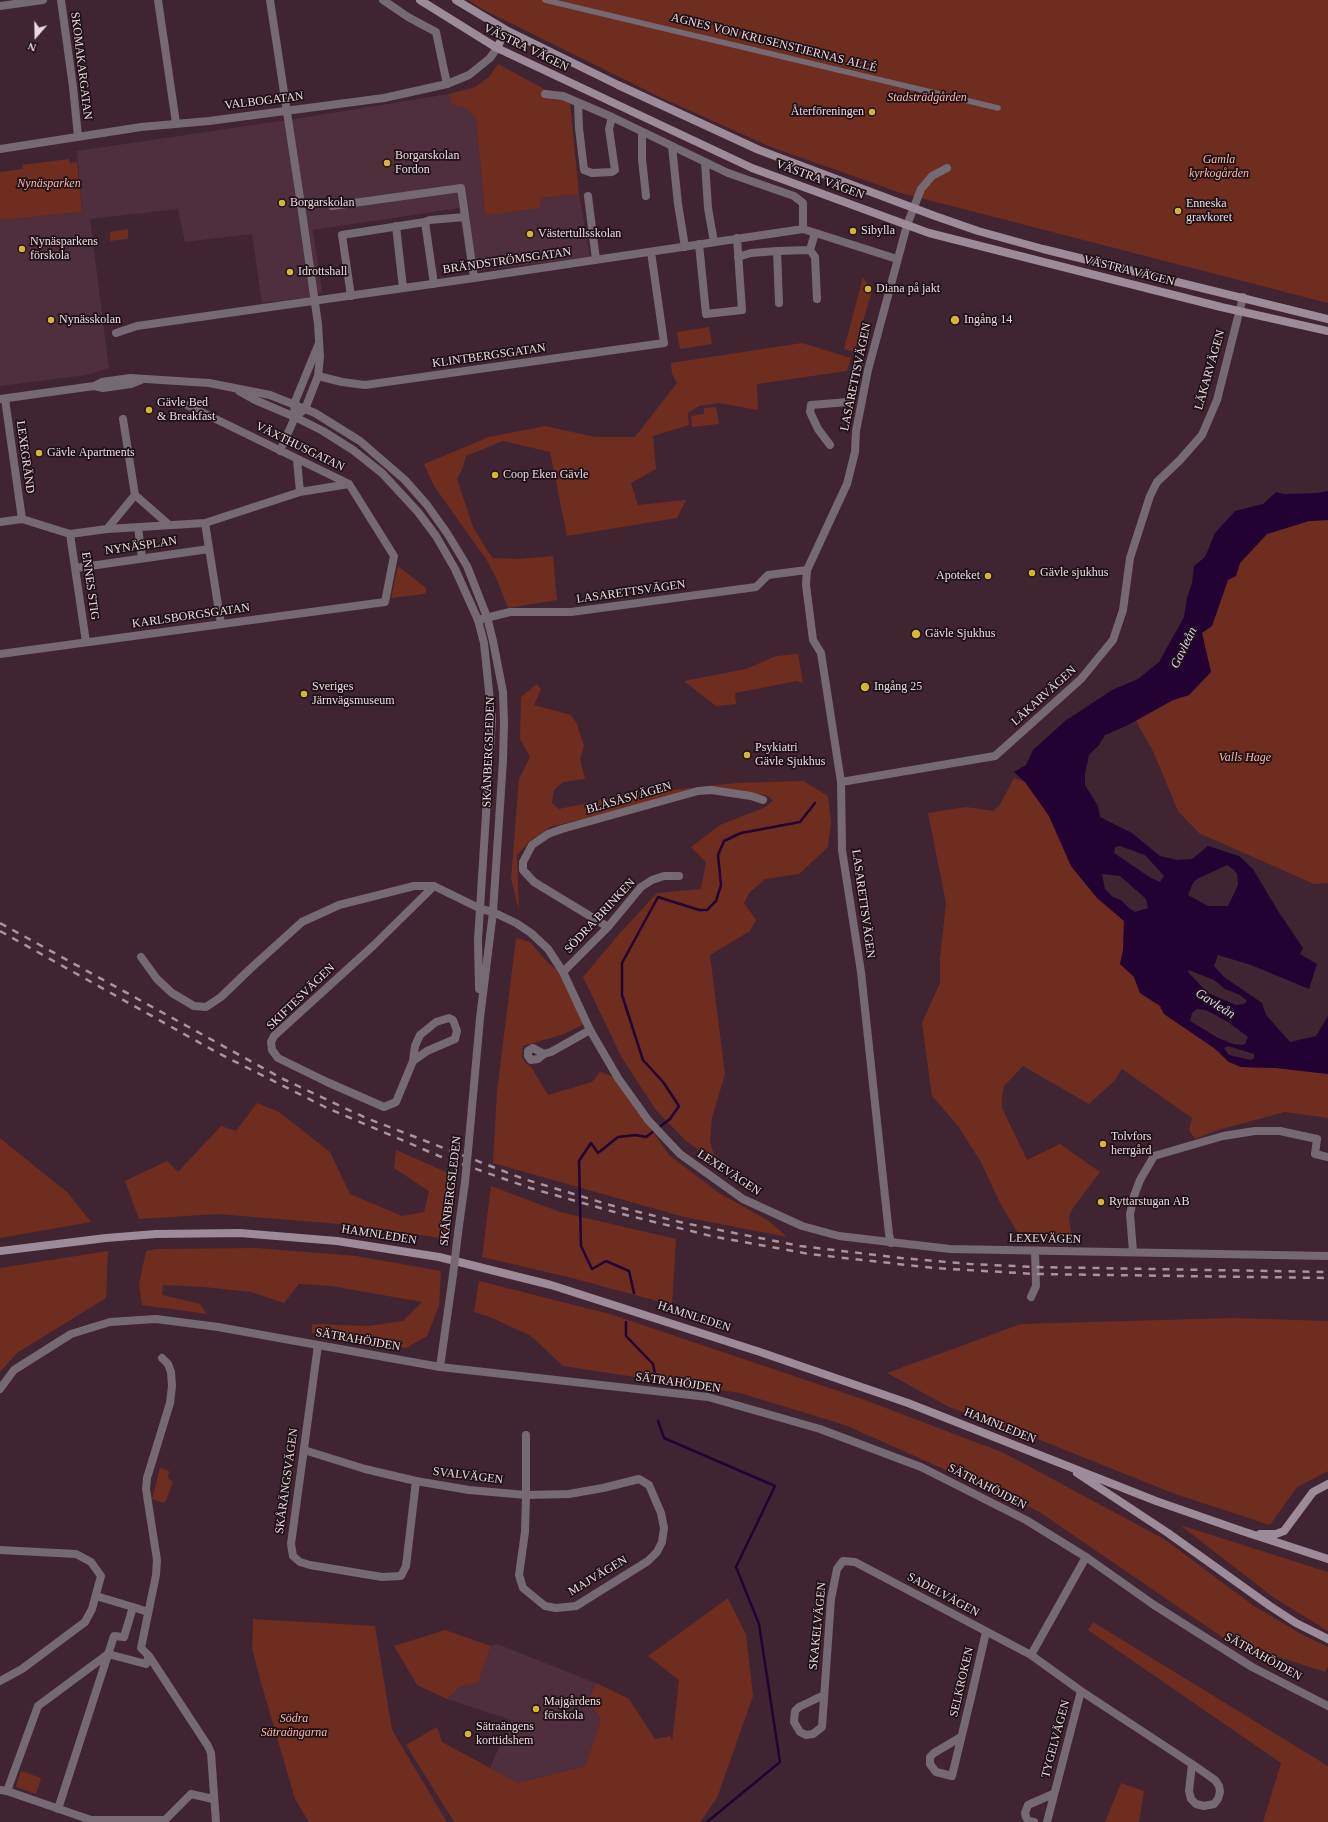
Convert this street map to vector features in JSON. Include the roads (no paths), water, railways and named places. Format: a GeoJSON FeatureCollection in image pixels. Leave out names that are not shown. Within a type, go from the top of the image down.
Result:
{"type":"FeatureCollection","features":[{"type":"Feature","properties":{"kind":"main road","name":"VÄSTRA VÄGEN"},"geometry":{"type":"LineString","coordinates":[[420,0],[497,48],[752,168],[908,226],[929,233],[1239,312],[1328,331]]}},
{"type":"Feature","properties":{"kind":"main road","name":"VÄSTRA VÄGEN"},"geometry":{"type":"LineString","coordinates":[[456,0],[506,30],[618,86],[759,150],[914,208],[978,231],[1043,249],[1243,296],[1328,318]]}},
{"type":"Feature","properties":{"kind":"main road","name":"VALBOGATAN"},"geometry":{"type":"LineString","coordinates":[[497,48],[506,30]]}},
{"type":"Feature","properties":{"kind":"main road","name":"HAMNLEDEN"},"geometry":{"type":"LineString","coordinates":[[0,1251],[149,1234],[240,1233],[337,1241],[439,1257],[551,1285],[760,1352],[908,1402],[1156,1501],[1328,1559]]}},
{"type":"Feature","properties":{"kind":"main road","name":"HAMNLEDEN"},"geometry":{"type":"LineString","coordinates":[[0,1255],[24,1249]]}},
{"type":"Feature","properties":{"kind":"main road"},"geometry":{"type":"LineString","coordinates":[[1062,1463],[1168,1533],[1270,1606],[1296,1623],[1328,1640]]}},
{"type":"Feature","properties":{"kind":"main road"},"geometry":{"type":"LineString","coordinates":[[1242,1531],[1270,1535],[1284,1531],[1313,1492],[1328,1484]]}},
{"type":"Feature","properties":{"kind":"street"},"geometry":{"type":"LineString","coordinates":[[0,6],[43,0]]}},
{"type":"Feature","properties":{"kind":"street","name":"SKOMAKARGATAN"},"geometry":{"type":"LineString","coordinates":[[61,0],[78,136]]}},
{"type":"Feature","properties":{"kind":"street"},"geometry":{"type":"LineString","coordinates":[[158,0],[176,123]]}},
{"type":"Feature","properties":{"kind":"street"},"geometry":{"type":"LineString","coordinates":[[270,0],[315,301],[320,362],[318,376],[305,409],[295,417],[280,451]]}},
{"type":"Feature","properties":{"kind":"street"},"geometry":{"type":"LineString","coordinates":[[383,0],[408,17],[436,32],[447,84]]}},
{"type":"Feature","properties":{"kind":"street","name":"AGNES VON KRUSENSTJERNAS ALLÉ"},"geometry":{"type":"LineString","coordinates":[[545,0],[998,108]]}},
{"type":"Feature","properties":{"kind":"street","name":"VALBOGATAN"},"geometry":{"type":"LineString","coordinates":[[0,149],[68,140],[78,136],[176,123],[381,99],[447,84],[469,75],[490,58],[497,48]]}},
{"type":"Feature","properties":{"kind":"street","name":"VÄSTRA VÄGEN"},"geometry":{"type":"LineString","coordinates":[[545,94],[563,96],[612,117],[728,173],[794,196],[803,203],[803,228]]}},
{"type":"Feature","properties":{"kind":"street"},"geometry":{"type":"LineString","coordinates":[[578,103],[579,128],[584,170],[592,173],[612,172],[615,170],[609,129],[612,117]]}},
{"type":"Feature","properties":{"kind":"street"},"geometry":{"type":"LineString","coordinates":[[642,132],[642,159],[646,196]]}},
{"type":"Feature","properties":{"kind":"street"},"geometry":{"type":"LineString","coordinates":[[672,146],[678,204],[685,247]]}},
{"type":"Feature","properties":{"kind":"street"},"geometry":{"type":"LineString","coordinates":[[704,162],[708,208],[714,242]]}},
{"type":"Feature","properties":{"kind":"street","name":"LASARETTSVÄGEN"},"geometry":{"type":"LineString","coordinates":[[891,1243],[861,972],[842,850],[841,782],[821,653],[813,640],[806,585],[807,570],[846,484],[855,452],[858,418],[868,370],[897,260],[914,208],[921,189],[932,176],[947,168]]}},
{"type":"Feature","properties":{"kind":"street"},"geometry":{"type":"LineString","coordinates":[[332,206],[460,188],[474,278]]}},
{"type":"Feature","properties":{"kind":"street"},"geometry":{"type":"LineString","coordinates":[[588,196],[596,260]]}},
{"type":"Feature","properties":{"kind":"street"},"geometry":{"type":"LineString","coordinates":[[351,296],[342,235],[430,220],[465,217]]}},
{"type":"Feature","properties":{"kind":"street"},"geometry":{"type":"LineString","coordinates":[[425,222],[434,284]]}},
{"type":"Feature","properties":{"kind":"street"},"geometry":{"type":"LineString","coordinates":[[396,226],[403,288]]}},
{"type":"Feature","properties":{"kind":"street","name":"BRÄNDSTRÖMSGATAN"},"geometry":{"type":"LineString","coordinates":[[116,333],[137,326],[434,284],[803,228],[897,260]]}},
{"type":"Feature","properties":{"kind":"street"},"geometry":{"type":"LineString","coordinates":[[810,250],[815,232]]}},
{"type":"Feature","properties":{"kind":"street"},"geometry":{"type":"LineString","coordinates":[[699,244],[706,314],[742,310],[737,238]]}},
{"type":"Feature","properties":{"kind":"street"},"geometry":{"type":"LineString","coordinates":[[738,257],[751,253],[810,250]]}},
{"type":"Feature","properties":{"kind":"street"},"geometry":{"type":"LineString","coordinates":[[810,250],[815,257],[817,300]]}},
{"type":"Feature","properties":{"kind":"street"},"geometry":{"type":"LineString","coordinates":[[777,251],[779,303]]}},
{"type":"Feature","properties":{"kind":"street","name":"KLINTBERGSGATAN"},"geometry":{"type":"LineString","coordinates":[[318,376],[342,382],[365,385],[664,343],[651,252]]}},
{"type":"Feature","properties":{"kind":"street"},"geometry":{"type":"LineString","coordinates":[[1239,312],[1243,296]]}},
{"type":"Feature","properties":{"kind":"street","name":"LÄKARVÄGEN"},"geometry":{"type":"LineString","coordinates":[[841,782],[995,756],[1081,679],[1113,640],[1123,610],[1130,558],[1150,496],[1157,482],[1180,460],[1202,435],[1217,400],[1239,312]]}},
{"type":"Feature","properties":{"kind":"street"},"geometry":{"type":"LineString","coordinates":[[295,417],[294,404],[318,344]]}},
{"type":"Feature","properties":{"kind":"street","name":"SKÅNBERGSLEDEN"},"geometry":{"type":"LineString","coordinates":[[2,399],[94,386],[103,388],[131,384],[141,380],[186,380],[257,392],[294,404],[340,428],[376,453],[405,480],[423,500],[447,533],[467,566],[487,617],[503,692],[503,760],[493,912],[480,1018],[465,1182],[440,1367]]}},
{"type":"Feature","properties":{"kind":"street","name":"SKÅNBERGSLEDEN"},"geometry":{"type":"LineString","coordinates":[[233,387],[255,400],[323,431],[352,450],[399,490],[436,536],[455,569],[478,620],[484,643],[492,720],[478,940],[480,1018]]}},
{"type":"Feature","properties":{"kind":"street","name":"LEXEGRÄND"},"geometry":{"type":"LineString","coordinates":[[2,399],[9,430],[22,519]]}},
{"type":"Feature","properties":{"kind":"street"},"geometry":{"type":"LineString","coordinates":[[830,445],[818,430],[810,412],[811,405],[848,402]]}},
{"type":"Feature","properties":{"kind":"street","name":"VÄXTHUSGATAN"},"geometry":{"type":"LineString","coordinates":[[187,405],[297,460],[349,484],[394,556],[385,602]]}},
{"type":"Feature","properties":{"kind":"street"},"geometry":{"type":"LineString","coordinates":[[123,420],[135,495]]}},
{"type":"Feature","properties":{"kind":"street"},"geometry":{"type":"LineString","coordinates":[[0,432],[9,430]]}},
{"type":"Feature","properties":{"kind":"street"},"geometry":{"type":"LineString","coordinates":[[297,460],[300,492]]}},
{"type":"Feature","properties":{"kind":"street","name":"NYNÄSPLAN"},"geometry":{"type":"LineString","coordinates":[[70,534],[107,529],[168,524],[205,523],[300,492],[349,484]]}},
{"type":"Feature","properties":{"kind":"street","name":"NYNÄSPLAN"},"geometry":{"type":"LineString","coordinates":[[107,529],[135,495],[168,524]]}},
{"type":"Feature","properties":{"kind":"street"},"geometry":{"type":"LineString","coordinates":[[0,522],[22,519],[70,534]]}},
{"type":"Feature","properties":{"kind":"street"},"geometry":{"type":"LineString","coordinates":[[205,523],[221,624]]}},
{"type":"Feature","properties":{"kind":"street"},"geometry":{"type":"LineString","coordinates":[[138,527],[142,558]]}},
{"type":"Feature","properties":{"kind":"street","name":"ENNES STIG"},"geometry":{"type":"LineString","coordinates":[[70,534],[86,642]]}},
{"type":"Feature","properties":{"kind":"street","name":"NYNÄSPLAN"},"geometry":{"type":"LineString","coordinates":[[76,568],[209,549]]}},
{"type":"Feature","properties":{"kind":"street","name":"LASARETTSVÄGEN"},"geometry":{"type":"LineString","coordinates":[[478,620],[510,612],[571,612],[756,587],[768,575],[807,570]]}},
{"type":"Feature","properties":{"kind":"street","name":"KARLSBORGSGATAN"},"geometry":{"type":"LineString","coordinates":[[0,654],[385,602]]}},
{"type":"Feature","properties":{"kind":"street","name":"BLÅSÅSVÄGEN"},"geometry":{"type":"LineString","coordinates":[[608,927],[534,882],[523,870],[523,862],[532,845],[548,834],[562,829],[698,791],[717,791],[751,796],[763,800]]}},
{"type":"Feature","properties":{"kind":"street","name":"SÖDRA BRINKEN"},"geometry":{"type":"LineString","coordinates":[[563,972],[608,927],[641,887],[652,880],[664,876],[679,876]]}},
{"type":"Feature","properties":{"kind":"street"},"geometry":{"type":"LineString","coordinates":[[141,956],[157,979],[172,993],[194,1006],[206,1007],[222,998],[250,969],[302,922],[340,905],[414,886],[434,886],[481,909]]}},
{"type":"Feature","properties":{"kind":"street","name":"SKIFTESVÄGEN"},"geometry":{"type":"LineString","coordinates":[[413,1061],[396,1102],[384,1107],[326,1082],[278,1058],[272,1050],[271,1042],[274,1036],[374,945],[434,886]]}},
{"type":"Feature","properties":{"kind":"street","name":"LEXEVÄGEN"},"geometry":{"type":"LineString","coordinates":[[481,909],[493,912],[516,923],[531,933],[548,949],[563,972],[590,1030],[618,1078],[648,1120],[680,1154],[743,1199],[802,1226],[839,1236],[950,1249],[1328,1256]]}},
{"type":"Feature","properties":{"kind":"street"},"geometry":{"type":"LineString","coordinates":[[449,1018],[453,1020],[457,1031],[455,1039],[427,1051],[413,1061],[420,1035],[436,1022],[449,1018]]}},
{"type":"Feature","properties":{"kind":"street"},"geometry":{"type":"LineString","coordinates":[[544,1054],[551,1052],[590,1030]]}},
{"type":"Feature","properties":{"kind":"street"},"geometry":{"type":"LineString","coordinates":[[1133,1252],[1130,1214],[1134,1196],[1140,1180],[1154,1156],[1223,1136],[1255,1130],[1280,1131],[1317,1139],[1315,1154],[1328,1157]]}},
{"type":"Feature","properties":{"kind":"street"},"geometry":{"type":"LineString","coordinates":[[1031,1297],[1036,1286],[1035,1251]]}},
{"type":"Feature","properties":{"kind":"street","name":"SÄTRAHÖJDEN"},"geometry":{"type":"LineString","coordinates":[[0,1389],[14,1370],[71,1334],[110,1322],[156,1319],[218,1327],[440,1367],[708,1398],[820,1429],[921,1467],[1026,1520],[1086,1557],[1154,1605],[1252,1667],[1328,1706]]}},
{"type":"Feature","properties":{"kind":"street","name":"SKÅRÄNGSVÄGEN"},"geometry":{"type":"LineString","coordinates":[[318,1345],[291,1544],[293,1556],[300,1562],[310,1565],[382,1577],[401,1576],[406,1566],[416,1481]]}},
{"type":"Feature","properties":{"kind":"street"},"geometry":{"type":"LineString","coordinates":[[162,1358],[168,1364],[171,1372],[172,1386],[170,1403],[146,1484],[156,1560],[156,1575],[141,1648],[149,1656],[208,1746],[211,1753],[213,1799],[216,1822]]}},
{"type":"Feature","properties":{"kind":"street","name":"MAJVÄGEN"},"geometry":{"type":"LineString","coordinates":[[526,1435],[525,1532],[519,1575],[523,1588],[545,1606],[556,1608],[576,1606],[648,1561],[657,1552],[662,1542],[664,1528],[662,1513],[649,1486],[639,1479],[633,1480]]}},
{"type":"Feature","properties":{"kind":"street","name":"SVALVÄGEN"},"geometry":{"type":"LineString","coordinates":[[304,1450],[365,1469],[416,1481],[469,1490],[526,1495],[570,1494],[603,1488],[633,1480]]}},
{"type":"Feature","properties":{"kind":"street"},"geometry":{"type":"LineString","coordinates":[[0,1550],[76,1554],[92,1562],[101,1576],[96,1596],[86,1622],[22,1669],[0,1681]]}},
{"type":"Feature","properties":{"kind":"street"},"geometry":{"type":"LineString","coordinates":[[1031,1655],[1086,1557]]}},
{"type":"Feature","properties":{"kind":"street","name":"SADELVÄGEN"},"geometry":{"type":"LineString","coordinates":[[843,1561],[855,1562],[1031,1655],[1081,1691],[1192,1764],[1215,1780],[1219,1786],[1218,1799],[1214,1804],[1204,1806],[1196,1804],[1191,1799],[1188,1792],[1192,1764]]}},
{"type":"Feature","properties":{"kind":"street","name":"SKAKELVÄGEN"},"geometry":{"type":"LineString","coordinates":[[824,1695],[799,1707],[795,1711],[794,1722],[800,1732],[806,1735],[813,1734],[822,1727],[831,1599],[837,1568],[843,1561]]}},
{"type":"Feature","properties":{"kind":"street"},"geometry":{"type":"LineString","coordinates":[[96,1596],[148,1612]]}},
{"type":"Feature","properties":{"kind":"street"},"geometry":{"type":"LineString","coordinates":[[58,1809],[114,1636],[124,1637],[133,1607]]}},
{"type":"Feature","properties":{"kind":"street","name":"SELKROKEN"},"geometry":{"type":"LineString","coordinates":[[961,1737],[930,1757],[930,1764],[936,1772],[952,1776],[986,1632]]}},
{"type":"Feature","properties":{"kind":"street"},"geometry":{"type":"LineString","coordinates":[[108,1654],[146,1664],[149,1656]]}},
{"type":"Feature","properties":{"kind":"street"},"geometry":{"type":"LineString","coordinates":[[108,1654],[38,1706],[4,1790],[58,1809],[81,1819],[91,1820],[165,1820],[191,1794],[213,1799]]}},
{"type":"Feature","properties":{"kind":"street","name":"TYGELVÄGEN"},"geometry":{"type":"LineString","coordinates":[[1046,1822],[1081,1691]]}},
{"type":"Feature","properties":{"kind":"street","name":"TYGELVÄGEN"},"geometry":{"type":"LineString","coordinates":[[1034,1822],[1028,1821],[1026,1817],[1025,1813],[1028,1804],[1053,1794]]}},
{"type":"Feature","properties":{"kind":"water","name":"Gavleån"},"geometry":{"type":"Polygon","coordinates":[[[1328,491],[1328,520],[1309,521],[1267,534],[1240,563],[1236,576],[1228,580],[1212,626],[1202,633],[1211,672],[1189,695],[1173,700],[1126,726],[1105,735],[1099,745],[1089,755],[1085,774],[1085,785],[1098,806],[1100,817],[1132,833],[1160,856],[1177,860],[1192,859],[1208,846],[1239,856],[1253,869],[1278,911],[1303,948],[1300,954],[1317,964],[1309,989],[1251,965],[1218,955],[1214,966],[1224,977],[1262,1003],[1266,1015],[1290,1042],[1316,1036],[1328,1016],[1328,1074],[1276,1068],[1241,1067],[1229,1062],[1214,1048],[1164,1014],[1160,1006],[1140,993],[1134,977],[1120,964],[1123,950],[1124,921],[1097,898],[1071,866],[1049,816],[1025,782],[1014,772],[1026,765],[1033,750],[1065,721],[1112,690],[1138,679],[1159,662],[1184,617],[1187,598],[1192,583],[1194,566],[1205,557],[1215,533],[1235,511],[1263,504],[1276,492],[1284,494],[1317,493],[1328,491]],[[1120,846],[1115,847],[1114,853],[1151,878],[1160,882],[1164,876],[1145,855],[1120,846]],[[1227,865],[1197,879],[1193,883],[1188,895],[1208,906],[1228,906],[1238,885],[1237,874],[1227,865]],[[1102,874],[1105,889],[1113,897],[1121,900],[1135,912],[1148,908],[1146,899],[1120,876],[1102,874]],[[1189,970],[1188,972],[1208,993],[1236,1005],[1244,1004],[1247,1001],[1240,995],[1225,989],[1214,980],[1189,970]],[[1197,1009],[1192,1013],[1190,1021],[1218,1038],[1233,1044],[1245,1044],[1248,1037],[1228,1022],[1206,1010],[1197,1009]],[[1228,1046],[1224,1048],[1229,1055],[1251,1060],[1254,1058],[1254,1054],[1228,1046]]]}},
{"type":"Feature","properties":{"kind":"waterway"},"geometry":{"type":"LineString","coordinates":[[634,1293],[629,1271],[606,1261],[592,1269],[581,1246],[579,1161],[591,1143],[598,1153],[618,1137],[636,1135],[646,1137],[670,1119],[679,1106],[663,1082],[643,1060],[622,995],[622,963],[658,897],[699,910],[707,910],[716,901],[721,885],[718,855],[724,841],[741,833],[800,822],[815,803]]}},
{"type":"Feature","properties":{"kind":"waterway"},"geometry":{"type":"LineString","coordinates":[[626,1322],[626,1336],[653,1364],[657,1383]]}},
{"type":"Feature","properties":{"kind":"waterway"},"geometry":{"type":"LineString","coordinates":[[658,1421],[664,1438],[775,1486],[736,1567],[759,1624],[780,1762],[707,1822]]}},
{"type":"Feature","properties":{"kind":"railway"},"geometry":{"type":"LineString","coordinates":[[0,923],[283,1079],[366,1118],[524,1179],[610,1205],[684,1223],[800,1246],[901,1258],[970,1264],[1035,1267],[1328,1272]]}},
{"type":"Feature","properties":{"kind":"railway"},"geometry":{"type":"LineString","coordinates":[[0,931],[218,1053],[325,1107],[439,1156],[530,1188],[618,1213],[711,1236],[809,1254],[934,1268],[1035,1274],[1328,1278]]}},
{"type":"Feature","properties":{"kind":"place","name":"Återföreningen"},"geometry":{"type":"Point","coordinates":[872,112]}},
{"type":"Feature","properties":{"kind":"place","name":"Borgarskolan Fordon"},"geometry":{"type":"Point","coordinates":[387,163]}},
{"type":"Feature","properties":{"kind":"place","name":"Borgarskolan"},"geometry":{"type":"Point","coordinates":[282,203]}},
{"type":"Feature","properties":{"kind":"place","name":"Enneska gravkoret"},"geometry":{"type":"Point","coordinates":[1178,211]}},
{"type":"Feature","properties":{"kind":"place","name":"Sibylla"},"geometry":{"type":"Point","coordinates":[853,231]}},
{"type":"Feature","properties":{"kind":"place","name":"Västertullsskolan"},"geometry":{"type":"Point","coordinates":[530,234]}},
{"type":"Feature","properties":{"kind":"place","name":"Nynäsparkens förskola"},"geometry":{"type":"Point","coordinates":[22,249]}},
{"type":"Feature","properties":{"kind":"place","name":"Idrottshall"},"geometry":{"type":"Point","coordinates":[290,272]}},
{"type":"Feature","properties":{"kind":"place","name":"Diana på jakt"},"geometry":{"type":"Point","coordinates":[868,289]}},
{"type":"Feature","properties":{"kind":"place","name":"Nynässkolan"},"geometry":{"type":"Point","coordinates":[51,320]}},
{"type":"Feature","properties":{"kind":"place","name":"Ingång 14"},"geometry":{"type":"Point","coordinates":[955,320]}},
{"type":"Feature","properties":{"kind":"place","name":"Gävle Bed & Breakfast"},"geometry":{"type":"Point","coordinates":[149,410]}},
{"type":"Feature","properties":{"kind":"place","name":"Gävle Apartments"},"geometry":{"type":"Point","coordinates":[39,453]}},
{"type":"Feature","properties":{"kind":"place","name":"Coop Eken Gävle"},"geometry":{"type":"Point","coordinates":[495,475]}},
{"type":"Feature","properties":{"kind":"place","name":"Gävle sjukhus"},"geometry":{"type":"Point","coordinates":[1032,573]}},
{"type":"Feature","properties":{"kind":"place","name":"Apoteket"},"geometry":{"type":"Point","coordinates":[988,576]}},
{"type":"Feature","properties":{"kind":"place","name":"Gävle Sjukhus"},"geometry":{"type":"Point","coordinates":[916,634]}},
{"type":"Feature","properties":{"kind":"place","name":"Ingång 25"},"geometry":{"type":"Point","coordinates":[865,687]}},
{"type":"Feature","properties":{"kind":"place","name":"Sveriges Järnvägsmuseum"},"geometry":{"type":"Point","coordinates":[304,694]}},
{"type":"Feature","properties":{"kind":"place","name":"Psykiatri Gävle Sjukhus"},"geometry":{"type":"Point","coordinates":[747,755]}},
{"type":"Feature","properties":{"kind":"place","name":"Tolvfors herrgård"},"geometry":{"type":"Point","coordinates":[1103,1144]}},
{"type":"Feature","properties":{"kind":"place","name":"Ryttarstugan AB"},"geometry":{"type":"Point","coordinates":[1101,1202]}},
{"type":"Feature","properties":{"kind":"place","name":"Majgårdens förskola"},"geometry":{"type":"Point","coordinates":[536,1709]}},
{"type":"Feature","properties":{"kind":"place","name":"Sätraängens korttidshem"},"geometry":{"type":"Point","coordinates":[468,1734]}},
{"type":"Feature","properties":{"kind":"park label","name":"Stadsträdgården"},"geometry":{"type":"Point","coordinates":[927,98]}},
{"type":"Feature","properties":{"kind":"park label","name":"Gamla kyrkogården"},"geometry":{"type":"Point","coordinates":[1219,167]}},
{"type":"Feature","properties":{"kind":"park label","name":"Nynäsparken"},"geometry":{"type":"Point","coordinates":[49,184]}},
{"type":"Feature","properties":{"kind":"park label","name":"Valls Hage"},"geometry":{"type":"Point","coordinates":[1245,758]}},
{"type":"Feature","properties":{"kind":"park label","name":"Södra Sätraängarna"},"geometry":{"type":"Point","coordinates":[294,1726]}}]}
